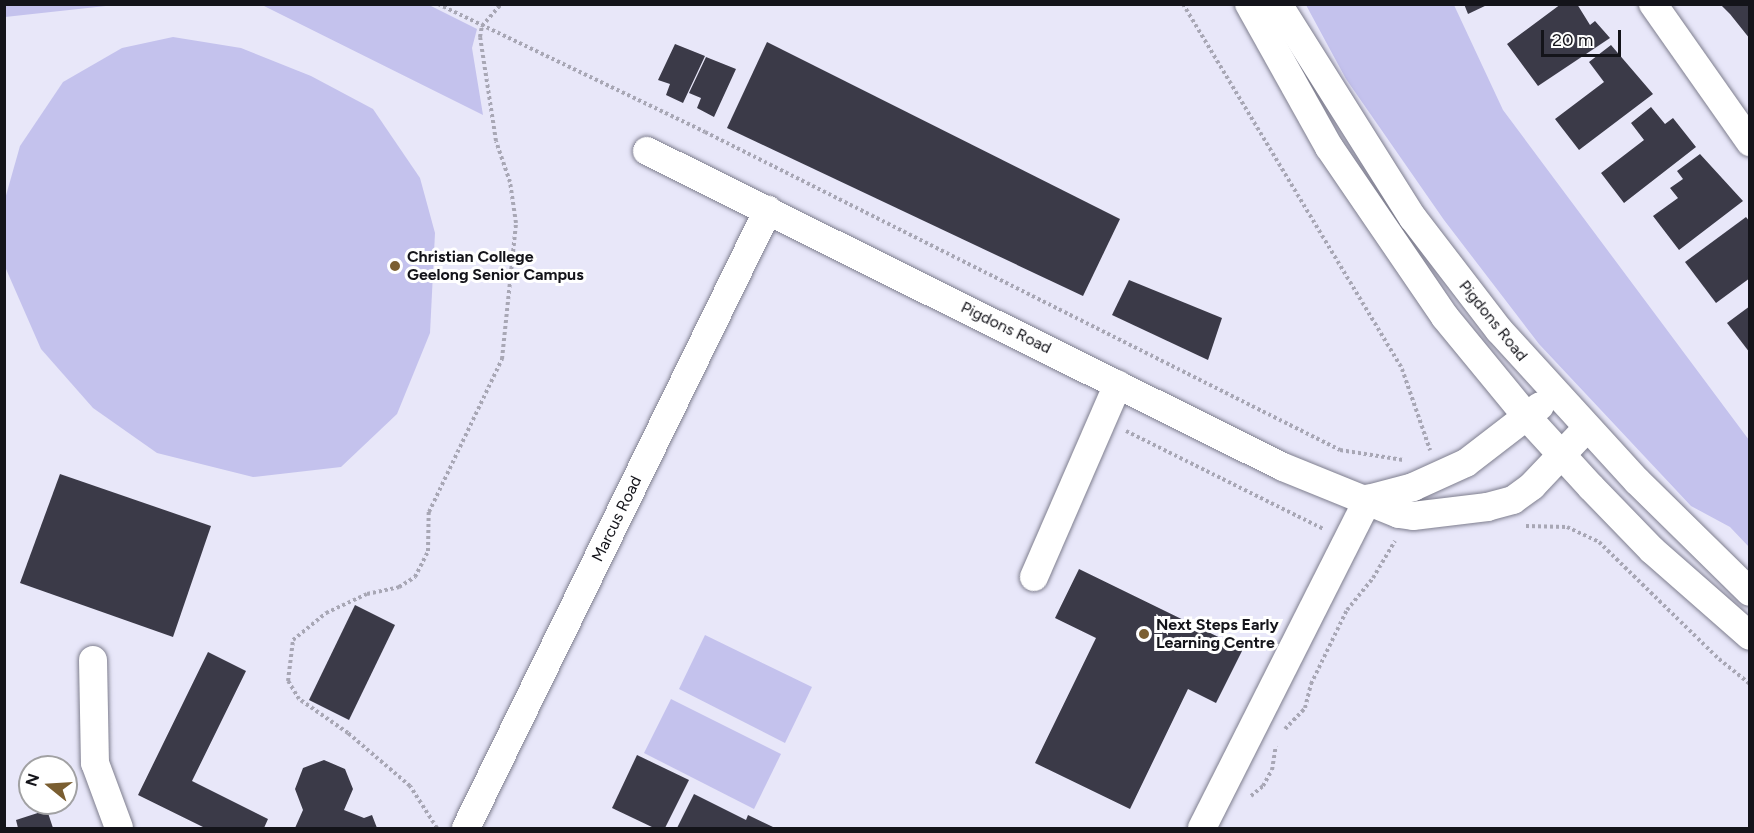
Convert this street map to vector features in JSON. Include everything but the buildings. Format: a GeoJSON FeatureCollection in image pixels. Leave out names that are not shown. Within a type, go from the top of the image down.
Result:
{"type":"FeatureCollection","features":[{"type":"Feature","properties":{"kind":"street","name":"Pigdons Road"},"geometry":{"type":"LineString","coordinates":[[1249,4],[1324,138],[1387,235],[1446,317],[1561,455],[1652,550],[1749,636]]}},
{"type":"Feature","properties":{"kind":"street","name":"Pigdons Road"},"geometry":{"type":"LineString","coordinates":[[1278,4],[1413,218],[1499,330],[1587,428],[1749,592]]}},
{"type":"Feature","properties":{"kind":"street"},"geometry":{"type":"LineString","coordinates":[[1653,4],[1749,142]]}},
{"type":"Feature","properties":{"kind":"street","name":"Pigdons Road"},"geometry":{"type":"LineString","coordinates":[[647,151],[1297,474],[1368,499],[1407,517],[1501,504],[1525,492],[1587,428]]}},
{"type":"Feature","properties":{"kind":"street","name":"Marcus Road"},"geometry":{"type":"LineString","coordinates":[[466,828],[768,210]]}},
{"type":"Feature","properties":{"kind":"street"},"geometry":{"type":"LineString","coordinates":[[1034,577],[1118,384]]}},
{"type":"Feature","properties":{"kind":"street"},"geometry":{"type":"LineString","coordinates":[[1202,828],[1368,499],[1483,452],[1555,393]]}},
{"type":"Feature","properties":{"kind":"street"},"geometry":{"type":"LineString","coordinates":[[93,660],[95,763],[119,828]]}},
{"type":"Feature","properties":{"kind":"path"},"geometry":{"type":"LineString","coordinates":[[438,4],[705,132],[1340,450],[1440,468]]}},
{"type":"Feature","properties":{"kind":"path"},"geometry":{"type":"LineString","coordinates":[[437,828],[410,786],[348,733],[299,699],[288,681],[293,640],[326,613],[367,594],[399,587],[415,576],[428,551],[429,512],[502,359],[516,223],[510,182],[496,141],[480,37],[482,26],[501,4]]}},
{"type":"Feature","properties":{"kind":"path"},"geometry":{"type":"LineString","coordinates":[[1183,4],[1402,369],[1440,468]]}},
{"type":"Feature","properties":{"kind":"path"},"geometry":{"type":"LineString","coordinates":[[1117,427],[1325,530]]}},
{"type":"Feature","properties":{"kind":"path"},"geometry":{"type":"LineString","coordinates":[[1523,526],[1567,527],[1599,542],[1719,659],[1749,684]]}},
{"type":"Feature","properties":{"kind":"path"},"geometry":{"type":"LineString","coordinates":[[1245,802],[1263,786],[1272,770],[1279,737],[1305,708],[1311,684],[1347,610],[1382,563]]}},
{"type":"Feature","properties":{"kind":"shaded area"},"geometry":{"type":"Polygon","coordinates":[[[5,4],[115,4],[115,5],[5,17],[5,4]]]}},
{"type":"Feature","properties":{"kind":"shaded area"},"geometry":{"type":"Polygon","coordinates":[[[262,5],[429,5],[477,29],[472,48],[483,115],[262,5]]]}},
{"type":"Feature","properties":{"kind":"shaded area"},"geometry":{"type":"Polygon","coordinates":[[[1306,5],[1454,5],[1503,110],[1749,440],[1749,547],[1730,527],[1691,506],[1539,344],[1444,220],[1346,79],[1306,5]]]}},
{"type":"Feature","properties":{"kind":"shaded area"},"geometry":{"type":"Polygon","coordinates":[[[173,37],[241,48],[311,76],[373,109],[420,178],[435,233],[430,333],[397,414],[341,467],[253,477],[157,453],[93,408],[41,349],[6,269],[5,199],[20,146],[63,82],[122,48],[173,37]]]}},
{"type":"Feature","properties":{"kind":"shaded area"},"geometry":{"type":"Polygon","coordinates":[[[705,635],[812,687],[785,743],[679,689],[705,635]]]}},
{"type":"Feature","properties":{"kind":"shaded area"},"geometry":{"type":"Polygon","coordinates":[[[671,699],[781,754],[754,809],[644,753],[671,699]]]}},
{"type":"Feature","properties":{"kind":"place","name":"Christian College Geelong Senior Campus"},"geometry":{"type":"Point","coordinates":[395,266]}},
{"type":"Feature","properties":{"kind":"place","name":"Next Steps Early Learning Centre"},"geometry":{"type":"Point","coordinates":[1144,634]}}]}
